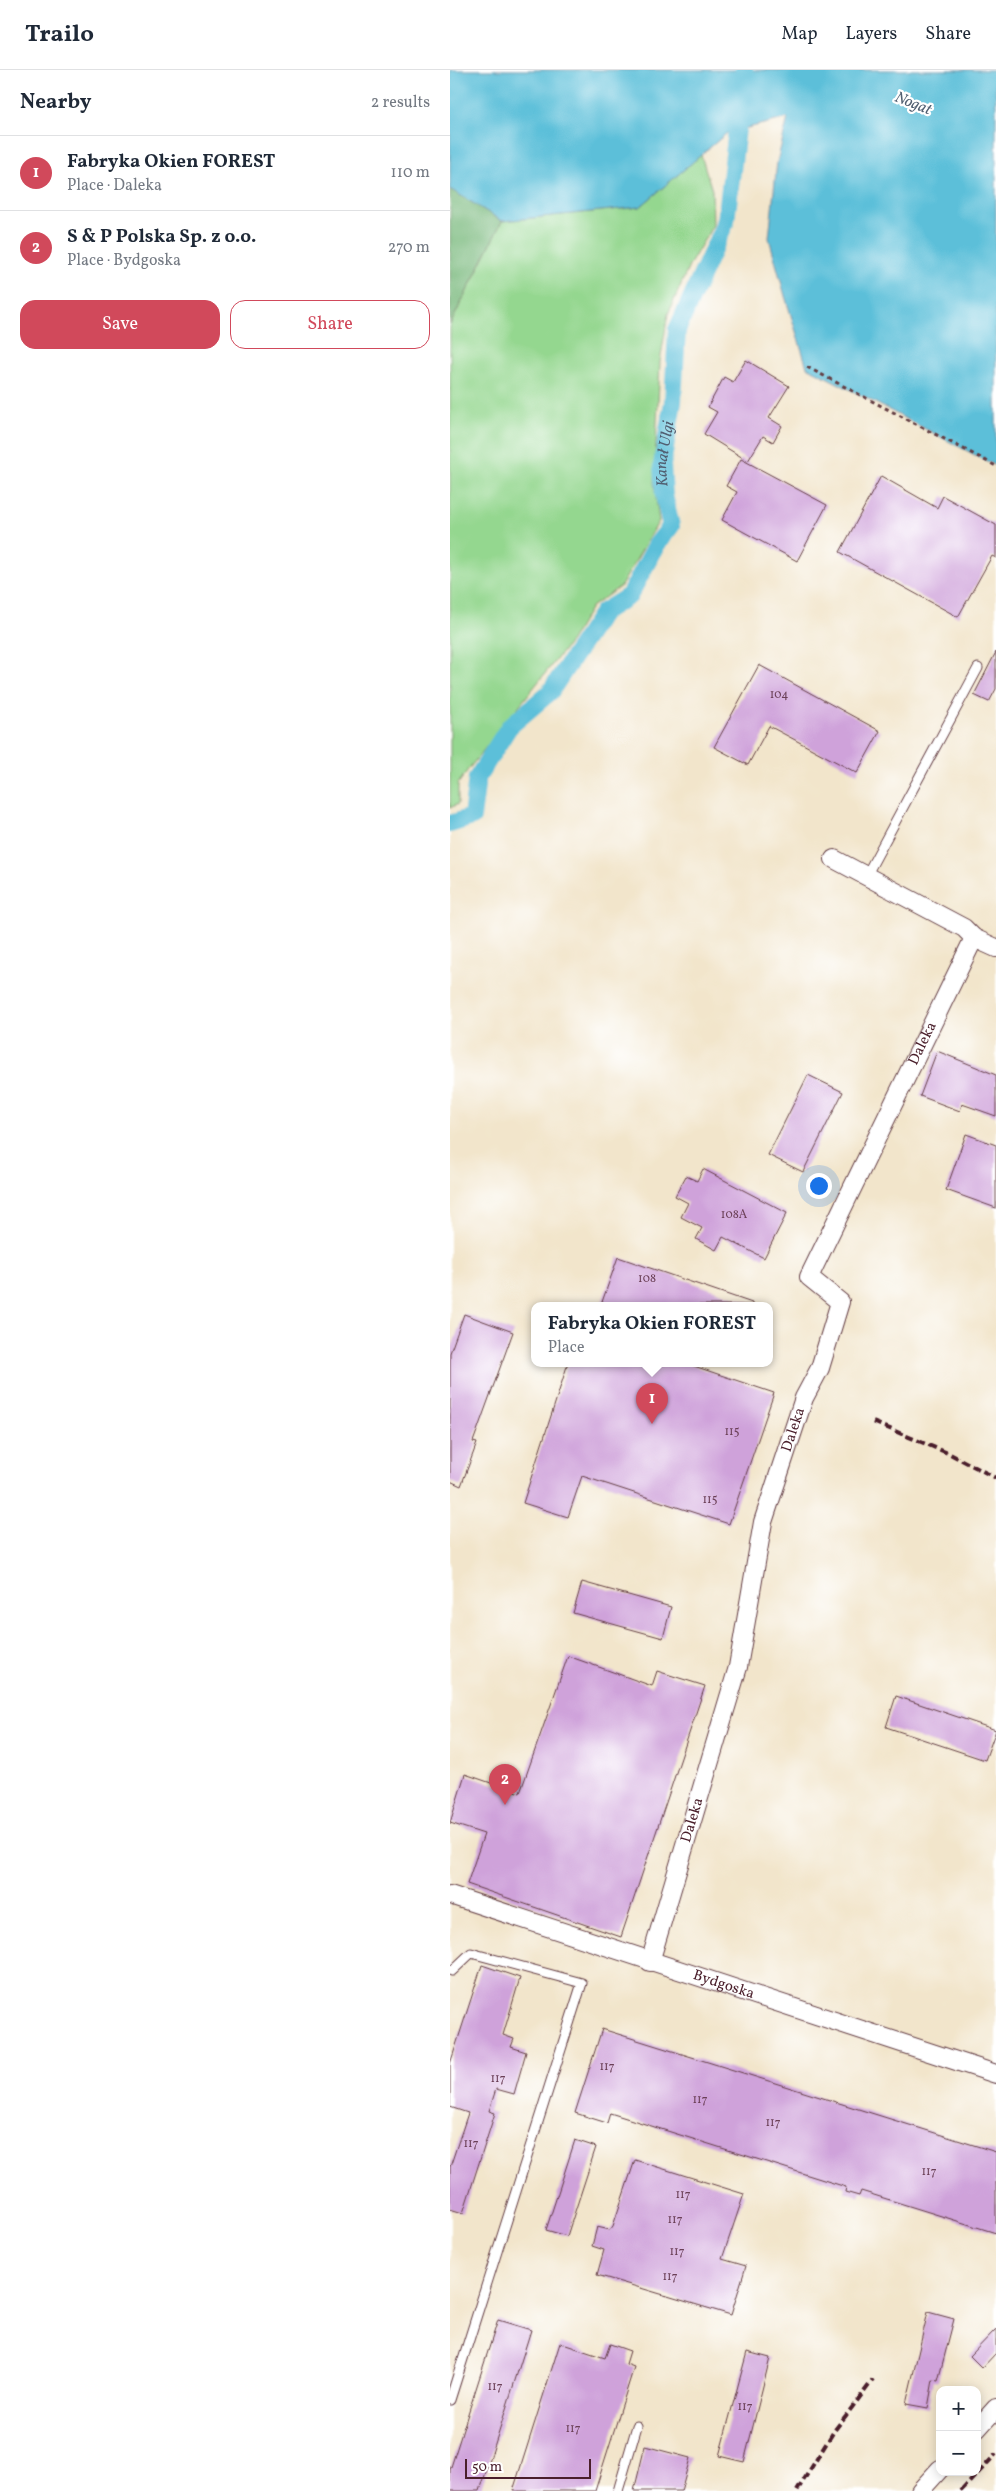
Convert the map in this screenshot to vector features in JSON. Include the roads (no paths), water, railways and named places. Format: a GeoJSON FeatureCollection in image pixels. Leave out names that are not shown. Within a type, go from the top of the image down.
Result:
{"type":"FeatureCollection","features":[{"type":"Feature","properties":{"kind":"street"},"geometry":{"type":"LineString","coordinates":[[834,859],[964,928],[974,938],[996,948]]}},
{"type":"Feature","properties":{"kind":"street","name":"Daleka"},"geometry":{"type":"LineString","coordinates":[[650,1962],[738,1667],[763,1522],[804,1398],[820,1368],[840,1302],[809,1277],[974,938]]}},
{"type":"Feature","properties":{"kind":"street","name":"Bydgoska"},"geometry":{"type":"LineString","coordinates":[[450,1895],[996,2074]]}},
{"type":"Feature","properties":{"kind":"street"},"geometry":{"type":"LineString","coordinates":[[981,2425],[996,2408]]}},
{"type":"Feature","properties":{"kind":"street"},"geometry":{"type":"LineString","coordinates":[[920,2491],[936,2473]]}},
{"type":"Feature","properties":{"kind":"lane"},"geometry":{"type":"LineString","coordinates":[[866,876],[978,668]]}},
{"type":"Feature","properties":{"kind":"lane"},"geometry":{"type":"LineString","coordinates":[[450,1970],[452,1971],[471,1953],[582,1983],[450,2400]]}},
{"type":"Feature","properties":{"kind":"lane"},"geometry":{"type":"LineString","coordinates":[[618,2491],[638,2426]]}},
{"type":"Feature","properties":{"kind":"water","name":"Nogat"},"geometry":{"type":"Polygon","coordinates":[[[450,70],[996,70],[996,466],[807,367],[769,238],[777,162],[788,118],[727,133],[640,207],[502,221],[450,189],[450,70]]]}},
{"type":"Feature","properties":{"kind":"waterway","name":"Kanał Ulgi"},"geometry":{"type":"LineString","coordinates":[[450,824],[472,817],[477,778],[509,727],[550,692],[603,612],[629,596],[657,544],[671,526],[664,495],[662,465],[673,402],[677,330],[726,221],[744,70]]}},
{"type":"Feature","properties":{"kind":"railway"},"geometry":{"type":"LineString","coordinates":[[873,1422],[950,1454],[996,1478]]}},
{"type":"Feature","properties":{"kind":"railway"},"geometry":{"type":"LineString","coordinates":[[797,2491],[834,2431],[873,2380]]}},
{"type":"Feature","properties":{"kind":"railway"},"geometry":{"type":"LineString","coordinates":[[961,2491],[996,2454]]}},
{"type":"Feature","properties":{"kind":"place","name":"Fabryka Okien FOREST"},"geometry":{"type":"Point","coordinates":[652,1424]}},
{"type":"Feature","properties":{"kind":"place","name":"S & P Polska Sp. z o.o."},"geometry":{"type":"Point","coordinates":[505,1805]}}]}
